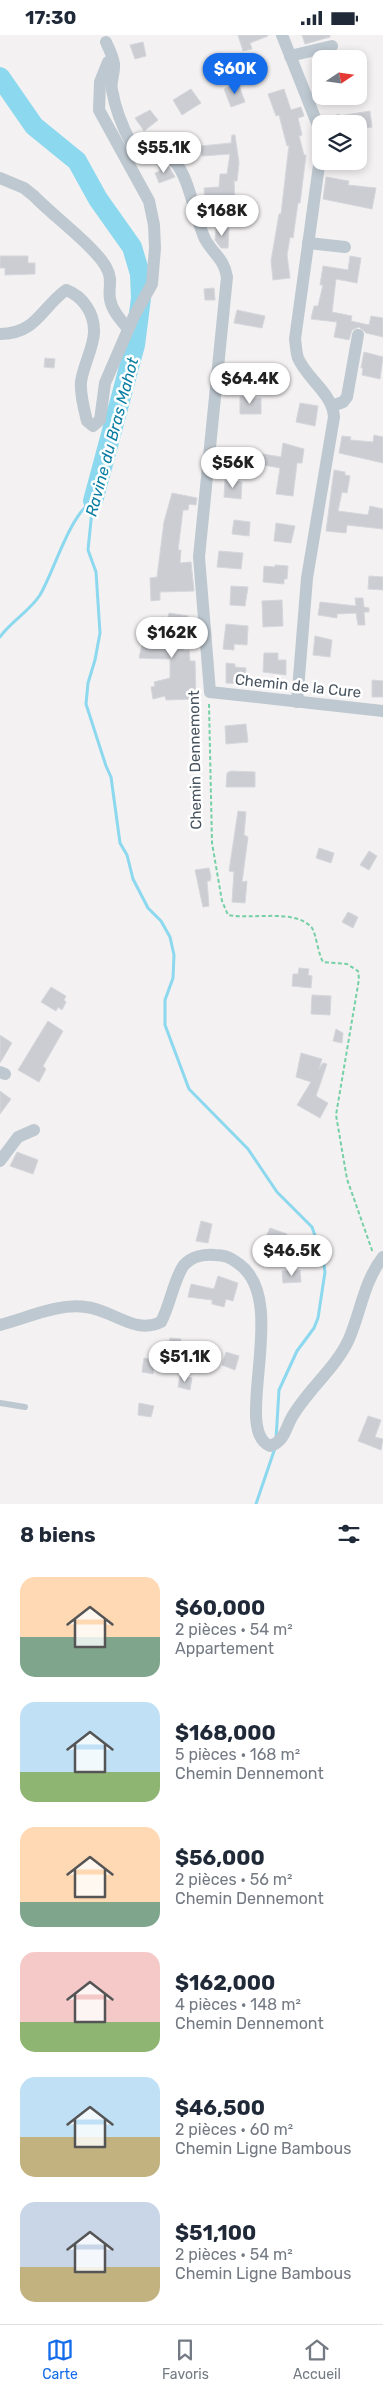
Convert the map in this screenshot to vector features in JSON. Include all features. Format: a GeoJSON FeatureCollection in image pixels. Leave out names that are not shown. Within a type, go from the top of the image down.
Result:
{"type":"FeatureCollection","features":[{"type":"Feature","properties":{"kind":"street"},"geometry":{"type":"LineString","coordinates":[[282,35],[319,128],[321,151],[295,339],[298,357],[307,374],[332,406],[334,417],[307,579],[297,702]]}},
{"type":"Feature","properties":{"kind":"street"},"geometry":{"type":"LineString","coordinates":[[0,334],[24,329],[36,323],[58,295],[66,290],[77,294],[85,303],[91,315],[94,333],[81,383],[87,421],[93,426],[100,421],[105,383],[134,316],[152,284],[156,248],[149,201],[99,110],[100,82],[108,61],[105,39]]}},
{"type":"Feature","properties":{"kind":"street","name":"Chemin Dennemont"},"geometry":{"type":"LineString","coordinates":[[105,39],[114,62],[112,90],[132,146],[143,156],[170,159],[175,162],[181,172],[203,234],[226,268],[199,557],[210,692]]}},
{"type":"Feature","properties":{"kind":"street"},"geometry":{"type":"LineString","coordinates":[[290,56],[332,47]]}},
{"type":"Feature","properties":{"kind":"street"},"geometry":{"type":"LineString","coordinates":[[0,178],[24,188],[96,253],[107,269],[111,283],[110,299],[116,314],[128,329]]}},
{"type":"Feature","properties":{"kind":"street"},"geometry":{"type":"LineString","coordinates":[[308,243],[345,247]]}},
{"type":"Feature","properties":{"kind":"street"},"geometry":{"type":"LineString","coordinates":[[332,406],[346,400],[358,335]]}},
{"type":"Feature","properties":{"kind":"street","name":"Chemin de la Cure"},"geometry":{"type":"LineString","coordinates":[[210,692],[383,711]]}},
{"type":"Feature","properties":{"kind":"street"},"geometry":{"type":"LineString","coordinates":[[0,1161],[18,1137],[34,1130]]}},
{"type":"Feature","properties":{"kind":"street"},"geometry":{"type":"LineString","coordinates":[[0,1325],[69,1306],[87,1307],[109,1313],[141,1327],[150,1327],[161,1322],[184,1265],[203,1254],[226,1255],[247,1270],[257,1291],[262,1315],[262,1341],[256,1421],[263,1443],[270,1446],[278,1443],[284,1437],[298,1408],[348,1340],[368,1281],[380,1261]]}},
{"type":"Feature","properties":{"kind":"lane"},"geometry":{"type":"LineString","coordinates":[[0,1403],[25,1407]]}},
{"type":"Feature","properties":{"kind":"path","name":"Chemin Dennemont"},"geometry":{"type":"LineString","coordinates":[[210,692],[208,714],[212,843],[222,901],[228,915],[300,918],[313,929],[317,952],[323,962],[347,964],[358,971],[359,979],[336,1115],[347,1179],[380,1261]]}},
{"type":"Feature","properties":{"kind":"building"},"geometry":{"type":"Polygon","coordinates":[[[238,35],[268,36],[250,43],[252,49],[243,51],[238,35]]]}},
{"type":"Feature","properties":{"kind":"building"},"geometry":{"type":"Polygon","coordinates":[[[302,35],[330,35],[330,37],[305,44],[302,35]]]}},
{"type":"Feature","properties":{"kind":"building"},"geometry":{"type":"Polygon","coordinates":[[[143,42],[146,56],[135,59],[130,45],[143,42]]]}},
{"type":"Feature","properties":{"kind":"building"},"geometry":{"type":"Polygon","coordinates":[[[238,83],[245,102],[231,107],[224,89],[238,83]]]}},
{"type":"Feature","properties":{"kind":"building"},"geometry":{"type":"Polygon","coordinates":[[[191,89],[201,103],[182,115],[173,100],[191,89]]]}},
{"type":"Feature","properties":{"kind":"building"},"geometry":{"type":"Polygon","coordinates":[[[284,89],[291,110],[301,107],[304,116],[298,118],[302,135],[299,136],[304,155],[306,155],[300,203],[298,203],[293,238],[290,237],[287,255],[290,278],[273,280],[271,261],[279,214],[281,214],[289,145],[287,146],[279,115],[276,116],[268,94],[284,89]]]}},
{"type":"Feature","properties":{"kind":"building"},"geometry":{"type":"Polygon","coordinates":[[[150,110],[158,120],[144,131],[135,118],[150,110]]]}},
{"type":"Feature","properties":{"kind":"building"},"geometry":{"type":"Polygon","coordinates":[[[370,111],[372,127],[367,128],[367,115],[346,115],[370,111]]]}},
{"type":"Feature","properties":{"kind":"building"},"geometry":{"type":"Polygon","coordinates":[[[232,135],[235,135],[239,163],[237,181],[234,181],[236,222],[224,222],[224,203],[205,204],[204,188],[219,187],[220,174],[227,174],[230,154],[202,156],[201,146],[231,143],[232,135]]]}},
{"type":"Feature","properties":{"kind":"building"},"geometry":{"type":"Polygon","coordinates":[[[158,165],[169,167],[175,177],[159,183],[155,173],[160,171],[158,165]]]}},
{"type":"Feature","properties":{"kind":"building"},"geometry":{"type":"Polygon","coordinates":[[[326,177],[349,181],[348,185],[376,188],[372,209],[323,199],[326,177]]]}},
{"type":"Feature","properties":{"kind":"building"},"geometry":{"type":"Polygon","coordinates":[[[216,228],[229,228],[228,248],[221,248],[215,240],[216,228]]]}},
{"type":"Feature","properties":{"kind":"building"},"geometry":{"type":"Polygon","coordinates":[[[0,256],[28,256],[28,263],[35,263],[35,274],[5,275],[5,268],[0,268],[0,256]]]}},
{"type":"Feature","properties":{"kind":"building"},"geometry":{"type":"Polygon","coordinates":[[[350,256],[361,258],[357,283],[336,279],[332,312],[352,316],[351,321],[369,325],[371,316],[383,318],[383,337],[366,333],[359,327],[352,330],[349,340],[334,337],[337,322],[311,319],[314,306],[318,306],[323,285],[320,285],[323,266],[348,270],[350,256]]]}},
{"type":"Feature","properties":{"kind":"building"},"geometry":{"type":"Polygon","coordinates":[[[214,288],[215,300],[205,300],[204,289],[214,288]]]}},
{"type":"Feature","properties":{"kind":"building"},"geometry":{"type":"Polygon","coordinates":[[[237,310],[265,316],[262,328],[234,323],[237,310]]]}},
{"type":"Feature","properties":{"kind":"building"},"geometry":{"type":"Polygon","coordinates":[[[364,352],[383,357],[380,379],[362,375],[363,368],[361,368],[364,352]]]}},
{"type":"Feature","properties":{"kind":"building"},"geometry":{"type":"Polygon","coordinates":[[[45,358],[55,359],[54,368],[44,367],[45,358]]]}},
{"type":"Feature","properties":{"kind":"building"},"geometry":{"type":"Polygon","coordinates":[[[254,396],[254,398],[261,398],[261,414],[240,414],[240,397],[254,396]]]}},
{"type":"Feature","properties":{"kind":"building"},"geometry":{"type":"Polygon","coordinates":[[[300,403],[318,406],[315,426],[296,422],[300,403]]]}},
{"type":"Feature","properties":{"kind":"building"},"geometry":{"type":"Polygon","coordinates":[[[374,435],[383,437],[383,463],[339,453],[342,436],[351,437],[350,440],[373,442],[374,435]]]}},
{"type":"Feature","properties":{"kind":"building"},"geometry":{"type":"Polygon","coordinates":[[[283,443],[304,449],[302,463],[297,463],[293,496],[276,494],[280,468],[258,464],[258,468],[236,466],[238,450],[281,457],[283,443]]]}},
{"type":"Feature","properties":{"kind":"building"},"geometry":{"type":"Polygon","coordinates":[[[334,470],[345,472],[345,475],[350,476],[347,493],[342,492],[338,511],[368,515],[370,506],[383,509],[383,529],[347,525],[346,533],[326,531],[334,470]]]}},
{"type":"Feature","properties":{"kind":"building"},"geometry":{"type":"Polygon","coordinates":[[[225,480],[242,482],[241,499],[224,497],[225,480]]]}},
{"type":"Feature","properties":{"kind":"building"},"geometry":{"type":"Polygon","coordinates":[[[172,493],[197,498],[196,505],[189,504],[188,510],[183,510],[178,550],[181,550],[180,563],[191,562],[194,591],[160,592],[160,600],[151,601],[150,578],[157,577],[164,522],[172,493]]]}},
{"type":"Feature","properties":{"kind":"building"},"geometry":{"type":"Polygon","coordinates":[[[234,520],[250,522],[249,536],[232,534],[234,520]]]}},
{"type":"Feature","properties":{"kind":"building"},"geometry":{"type":"Polygon","coordinates":[[[276,523],[295,526],[291,543],[274,541],[276,523]]]}},
{"type":"Feature","properties":{"kind":"building"},"geometry":{"type":"Polygon","coordinates":[[[219,551],[243,553],[241,569],[217,567],[219,551]]]}},
{"type":"Feature","properties":{"kind":"building"},"geometry":{"type":"Polygon","coordinates":[[[275,565],[288,566],[287,579],[284,579],[284,584],[263,582],[264,566],[275,567],[275,565]]]}},
{"type":"Feature","properties":{"kind":"building"},"geometry":{"type":"Polygon","coordinates":[[[369,576],[383,577],[383,590],[368,589],[369,576]]]}},
{"type":"Feature","properties":{"kind":"building"},"geometry":{"type":"Polygon","coordinates":[[[231,586],[248,587],[245,606],[230,605],[231,586]]]}},
{"type":"Feature","properties":{"kind":"building"},"geometry":{"type":"Polygon","coordinates":[[[355,598],[363,598],[364,607],[369,608],[369,612],[364,612],[365,625],[358,625],[356,613],[337,614],[337,618],[318,615],[320,602],[356,606],[355,598]]]}},
{"type":"Feature","properties":{"kind":"building"},"geometry":{"type":"Polygon","coordinates":[[[282,600],[283,626],[263,627],[262,601],[282,600]]]}},
{"type":"Feature","properties":{"kind":"building"},"geometry":{"type":"Polygon","coordinates":[[[169,613],[188,616],[184,651],[189,650],[190,661],[195,661],[196,699],[166,700],[165,696],[153,699],[151,687],[155,686],[154,682],[170,678],[170,659],[139,658],[144,635],[159,637],[162,617],[168,618],[169,613]]]}},
{"type":"Feature","properties":{"kind":"building"},"geometry":{"type":"Polygon","coordinates":[[[226,624],[248,626],[247,645],[234,644],[234,650],[223,649],[226,624]]]}},
{"type":"Feature","properties":{"kind":"building"},"geometry":{"type":"Polygon","coordinates":[[[315,636],[332,640],[330,657],[313,655],[315,636]]]}},
{"type":"Feature","properties":{"kind":"building"},"geometry":{"type":"Polygon","coordinates":[[[264,653],[278,653],[278,660],[286,660],[286,675],[263,672],[264,653]]]}},
{"type":"Feature","properties":{"kind":"building"},"geometry":{"type":"Polygon","coordinates":[[[226,663],[235,664],[235,667],[246,668],[245,684],[226,683],[226,663]]]}},
{"type":"Feature","properties":{"kind":"building"},"geometry":{"type":"Polygon","coordinates":[[[372,680],[383,681],[383,697],[372,697],[372,680]]]}},
{"type":"Feature","properties":{"kind":"building"},"geometry":{"type":"Polygon","coordinates":[[[246,724],[248,742],[226,744],[225,726],[246,724]]]}},
{"type":"Feature","properties":{"kind":"building"},"geometry":{"type":"Polygon","coordinates":[[[231,771],[255,772],[255,787],[226,787],[227,773],[231,771]]]}},
{"type":"Feature","properties":{"kind":"building"},"geometry":{"type":"Polygon","coordinates":[[[238,811],[246,812],[244,835],[248,837],[242,882],[247,881],[245,903],[232,902],[234,872],[229,871],[238,811]]]}},
{"type":"Feature","properties":{"kind":"building"},"geometry":{"type":"Polygon","coordinates":[[[319,848],[334,853],[331,863],[316,858],[319,848]]]}},
{"type":"Feature","properties":{"kind":"building"},"geometry":{"type":"Polygon","coordinates":[[[369,851],[377,856],[369,870],[360,865],[369,851]]]}},
{"type":"Feature","properties":{"kind":"building"},"geometry":{"type":"Polygon","coordinates":[[[209,868],[211,877],[210,881],[207,881],[209,906],[203,907],[195,870],[209,868]]]}},
{"type":"Feature","properties":{"kind":"building"},"geometry":{"type":"Polygon","coordinates":[[[348,912],[358,917],[353,928],[342,922],[348,912]]]}},
{"type":"Feature","properties":{"kind":"building"},"geometry":{"type":"Polygon","coordinates":[[[299,968],[309,969],[308,975],[312,976],[311,988],[292,986],[293,974],[298,974],[299,968]]]}},
{"type":"Feature","properties":{"kind":"building"},"geometry":{"type":"Polygon","coordinates":[[[51,987],[66,996],[64,1000],[66,1002],[62,1010],[58,1007],[56,1011],[41,1002],[51,987]]]}},
{"type":"Feature","properties":{"kind":"building"},"geometry":{"type":"Polygon","coordinates":[[[312,995],[331,996],[330,1015],[311,1014],[312,995]]]}},
{"type":"Feature","properties":{"kind":"building"},"geometry":{"type":"Polygon","coordinates":[[[48,1021],[63,1031],[43,1066],[46,1069],[39,1082],[18,1070],[48,1021]]]}},
{"type":"Feature","properties":{"kind":"building"},"geometry":{"type":"Polygon","coordinates":[[[336,1029],[343,1033],[342,1043],[333,1041],[336,1029]]]}},
{"type":"Feature","properties":{"kind":"building"},"geometry":{"type":"Polygon","coordinates":[[[0,1035],[12,1043],[0,1063],[0,1035]]]}},
{"type":"Feature","properties":{"kind":"building"},"geometry":{"type":"Polygon","coordinates":[[[301,1053],[322,1059],[319,1069],[323,1063],[327,1064],[316,1096],[328,1103],[320,1118],[297,1105],[311,1082],[296,1077],[301,1053]]]}},
{"type":"Feature","properties":{"kind":"building"},"geometry":{"type":"Polygon","coordinates":[[[0,1091],[11,1099],[0,1114],[0,1091]]]}},
{"type":"Feature","properties":{"kind":"building"},"geometry":{"type":"Polygon","coordinates":[[[17,1152],[38,1160],[33,1174],[10,1166],[17,1152]]]}},
{"type":"Feature","properties":{"kind":"building"},"geometry":{"type":"Polygon","coordinates":[[[201,1221],[212,1224],[208,1243],[196,1241],[201,1221]]]}},
{"type":"Feature","properties":{"kind":"building"},"geometry":{"type":"Polygon","coordinates":[[[270,1228],[287,1234],[281,1249],[264,1241],[270,1228]]]}},
{"type":"Feature","properties":{"kind":"building"},"geometry":{"type":"Polygon","coordinates":[[[300,1270],[301,1282],[283,1283],[282,1271],[300,1270]]]}},
{"type":"Feature","properties":{"kind":"building"},"geometry":{"type":"Polygon","coordinates":[[[218,1276],[238,1283],[233,1301],[226,1299],[224,1307],[212,1304],[212,1300],[188,1297],[191,1284],[214,1289],[218,1276]]]}},
{"type":"Feature","properties":{"kind":"building"},"geometry":{"type":"Polygon","coordinates":[[[170,1338],[181,1339],[180,1343],[205,1348],[204,1354],[197,1353],[195,1362],[184,1360],[187,1353],[168,1351],[170,1338]]]}},
{"type":"Feature","properties":{"kind":"building"},"geometry":{"type":"Polygon","coordinates":[[[226,1352],[239,1356],[235,1370],[222,1365],[226,1352]]]}},
{"type":"Feature","properties":{"kind":"building"},"geometry":{"type":"Polygon","coordinates":[[[144,1358],[155,1360],[153,1374],[142,1372],[144,1358]]]}},
{"type":"Feature","properties":{"kind":"building"},"geometry":{"type":"Polygon","coordinates":[[[180,1376],[192,1378],[190,1390],[178,1387],[180,1376]]]}},
{"type":"Feature","properties":{"kind":"building"},"geometry":{"type":"Polygon","coordinates":[[[139,1403],[154,1406],[151,1417],[138,1415],[139,1403]]]}},
{"type":"Feature","properties":{"kind":"building"},"geometry":{"type":"Polygon","coordinates":[[[368,1416],[381,1420],[375,1437],[383,1439],[381,1450],[358,1441],[368,1416]]]}},
{"type":"Feature","properties":{"kind":"waterway","name":"Ravine du Bras Mahot"},"geometry":{"type":"LineString","coordinates":[[0,77],[34,126],[77,161],[98,199],[132,247],[140,274],[141,298],[135,345],[93,501]]}},
{"type":"Feature","properties":{"kind":"waterway"},"geometry":{"type":"LineString","coordinates":[[0,637],[40,595],[69,531],[76,519],[92,501]]}},
{"type":"Feature","properties":{"kind":"waterway","name":"Ravine du Bras Mahot"},"geometry":{"type":"LineString","coordinates":[[93,501],[88,550],[96,572],[100,633],[88,683],[86,704],[111,777],[120,843],[127,855],[133,879],[148,908],[161,921],[170,937],[174,955],[173,978],[165,1000],[165,1025],[189,1089],[248,1149],[277,1192],[312,1227],[323,1259],[325,1272],[318,1318],[314,1328],[297,1351],[279,1390],[276,1439]]}},
{"type":"Feature","properties":{"kind":"waterway","name":"Ravine du Bras Mahot"},"geometry":{"type":"LineString","coordinates":[[256,1504],[275,1448]]}}]}
